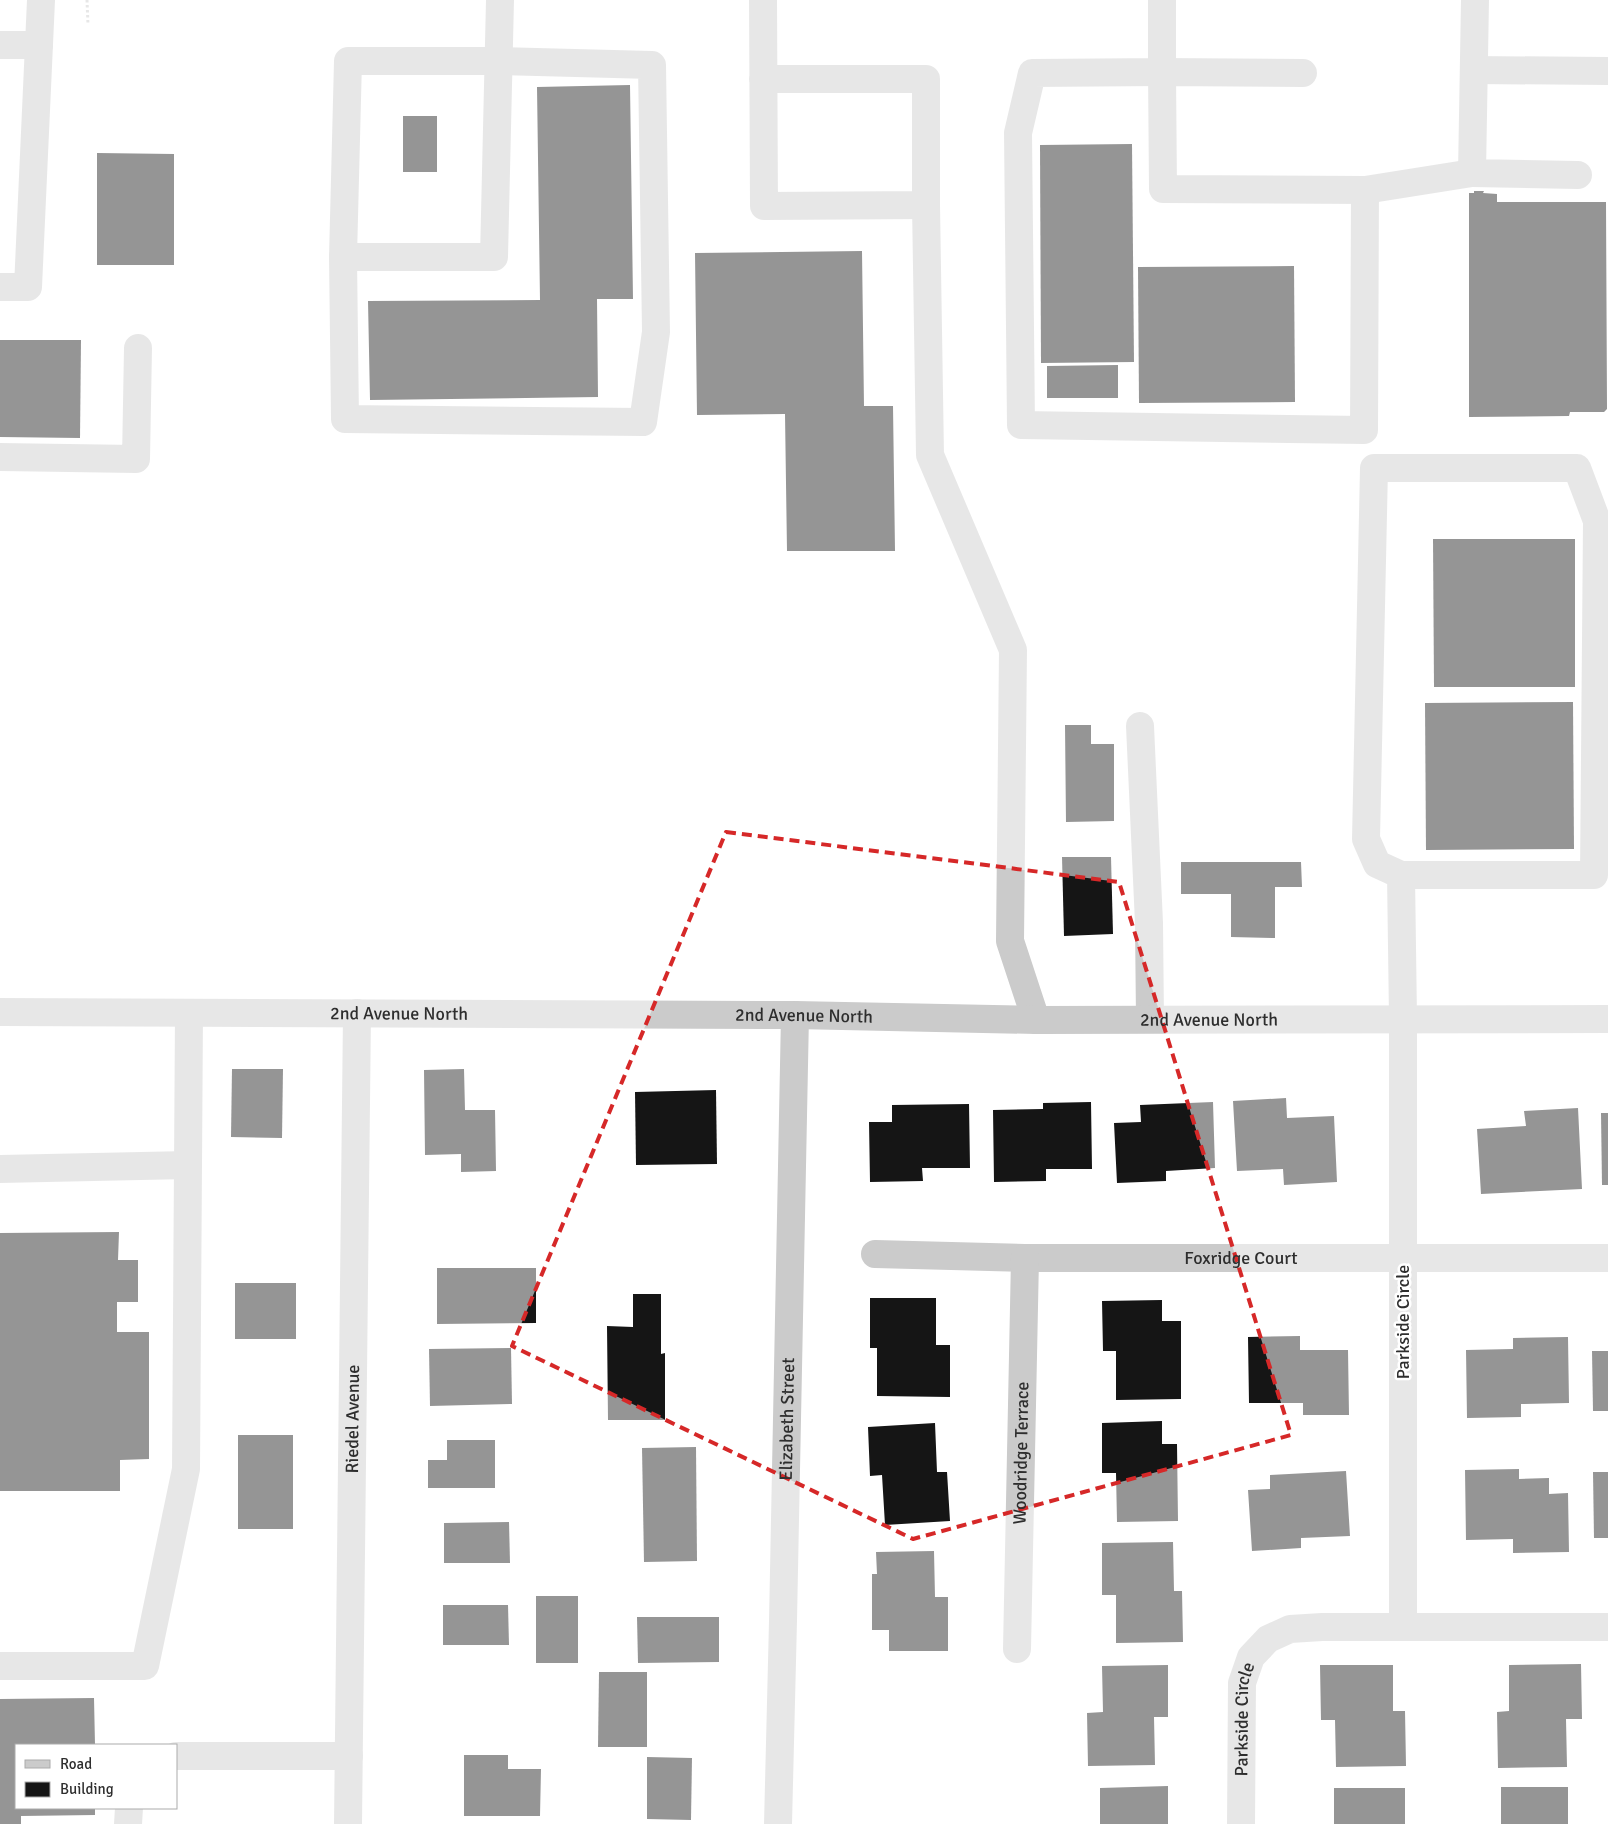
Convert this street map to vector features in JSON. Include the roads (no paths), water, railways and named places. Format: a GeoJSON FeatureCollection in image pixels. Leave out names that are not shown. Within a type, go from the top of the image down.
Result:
{"type":"FeatureCollection","features":[{"type":"Feature","properties":{"kind":"street"},"geometry":{"type":"LineString","coordinates":[[0,287],[28,287],[41,0]]}},
{"type":"Feature","properties":{"kind":"street"},"geometry":{"type":"LineString","coordinates":[[343,258],[494,257],[500,0]]}},
{"type":"Feature","properties":{"kind":"street"},"geometry":{"type":"LineString","coordinates":[[763,0],[764,206],[926,205]]}},
{"type":"Feature","properties":{"kind":"street"},"geometry":{"type":"LineString","coordinates":[[1162,0],[1163,189],[1366,190],[1472,173],[1578,175]]}},
{"type":"Feature","properties":{"kind":"street"},"geometry":{"type":"LineString","coordinates":[[1472,173],[1475,0]]}},
{"type":"Feature","properties":{"kind":"street"},"geometry":{"type":"LineString","coordinates":[[0,45],[39,45]]}},
{"type":"Feature","properties":{"kind":"street"},"geometry":{"type":"LineString","coordinates":[[348,61],[499,61],[652,65],[656,332],[643,422],[345,419],[343,258],[348,61]]}},
{"type":"Feature","properties":{"kind":"street"},"geometry":{"type":"LineString","coordinates":[[1474,70],[1608,71]]}},
{"type":"Feature","properties":{"kind":"street"},"geometry":{"type":"LineString","coordinates":[[1303,73],[1032,73],[1018,133],[1021,424],[1364,430]]}},
{"type":"Feature","properties":{"kind":"street"},"geometry":{"type":"LineString","coordinates":[[764,79],[926,80],[930,455],[1013,650],[1010,941],[1036,1020]]}},
{"type":"Feature","properties":{"kind":"street"},"geometry":{"type":"LineString","coordinates":[[1366,190],[1364,430],[1374,468],[1366,839],[1377,864],[1400,875],[1594,875],[1597,521],[1577,468],[1374,468]]}},
{"type":"Feature","properties":{"kind":"street"},"geometry":{"type":"LineString","coordinates":[[0,457],[136,459],[138,348]]}},
{"type":"Feature","properties":{"kind":"street"},"geometry":{"type":"LineString","coordinates":[[1140,726],[1150,1019]]}},
{"type":"Feature","properties":{"kind":"street","name":"Parkside Circle"},"geometry":{"type":"LineString","coordinates":[[1400,875],[1403,1018],[1403,1626]]}},
{"type":"Feature","properties":{"kind":"street","name":"2nd Avenue North"},"geometry":{"type":"LineString","coordinates":[[0,1012],[795,1015],[1036,1020],[1608,1019]]}},
{"type":"Feature","properties":{"kind":"street"},"geometry":{"type":"LineString","coordinates":[[0,1666],[145,1666],[186,1469],[189,1013]]}},
{"type":"Feature","properties":{"kind":"street","name":"Riedel Avenue"},"geometry":{"type":"LineString","coordinates":[[348,1824],[357,1013]]}},
{"type":"Feature","properties":{"kind":"street","name":"Elizabeth Street"},"geometry":{"type":"LineString","coordinates":[[778,1824],[784,1611],[795,1015]]}},
{"type":"Feature","properties":{"kind":"street"},"geometry":{"type":"LineString","coordinates":[[0,1169],[188,1165]]}},
{"type":"Feature","properties":{"kind":"street","name":"Foxridge Court"},"geometry":{"type":"LineString","coordinates":[[875,1254],[1025,1258],[1608,1258]]}},
{"type":"Feature","properties":{"kind":"street","name":"Woodridge Terrace"},"geometry":{"type":"LineString","coordinates":[[1017,1649],[1025,1258]]}},
{"type":"Feature","properties":{"kind":"street","name":"Parkside Circle"},"geometry":{"type":"LineString","coordinates":[[1241,1824],[1242,1683],[1251,1657],[1268,1639],[1290,1629],[1322,1627],[1608,1627]]}},
{"type":"Feature","properties":{"kind":"street"},"geometry":{"type":"LineString","coordinates":[[178,1756],[349,1756]]}},
{"type":"Feature","properties":{"kind":"street"},"geometry":{"type":"LineString","coordinates":[[128,1824],[129,1809]]}}]}
